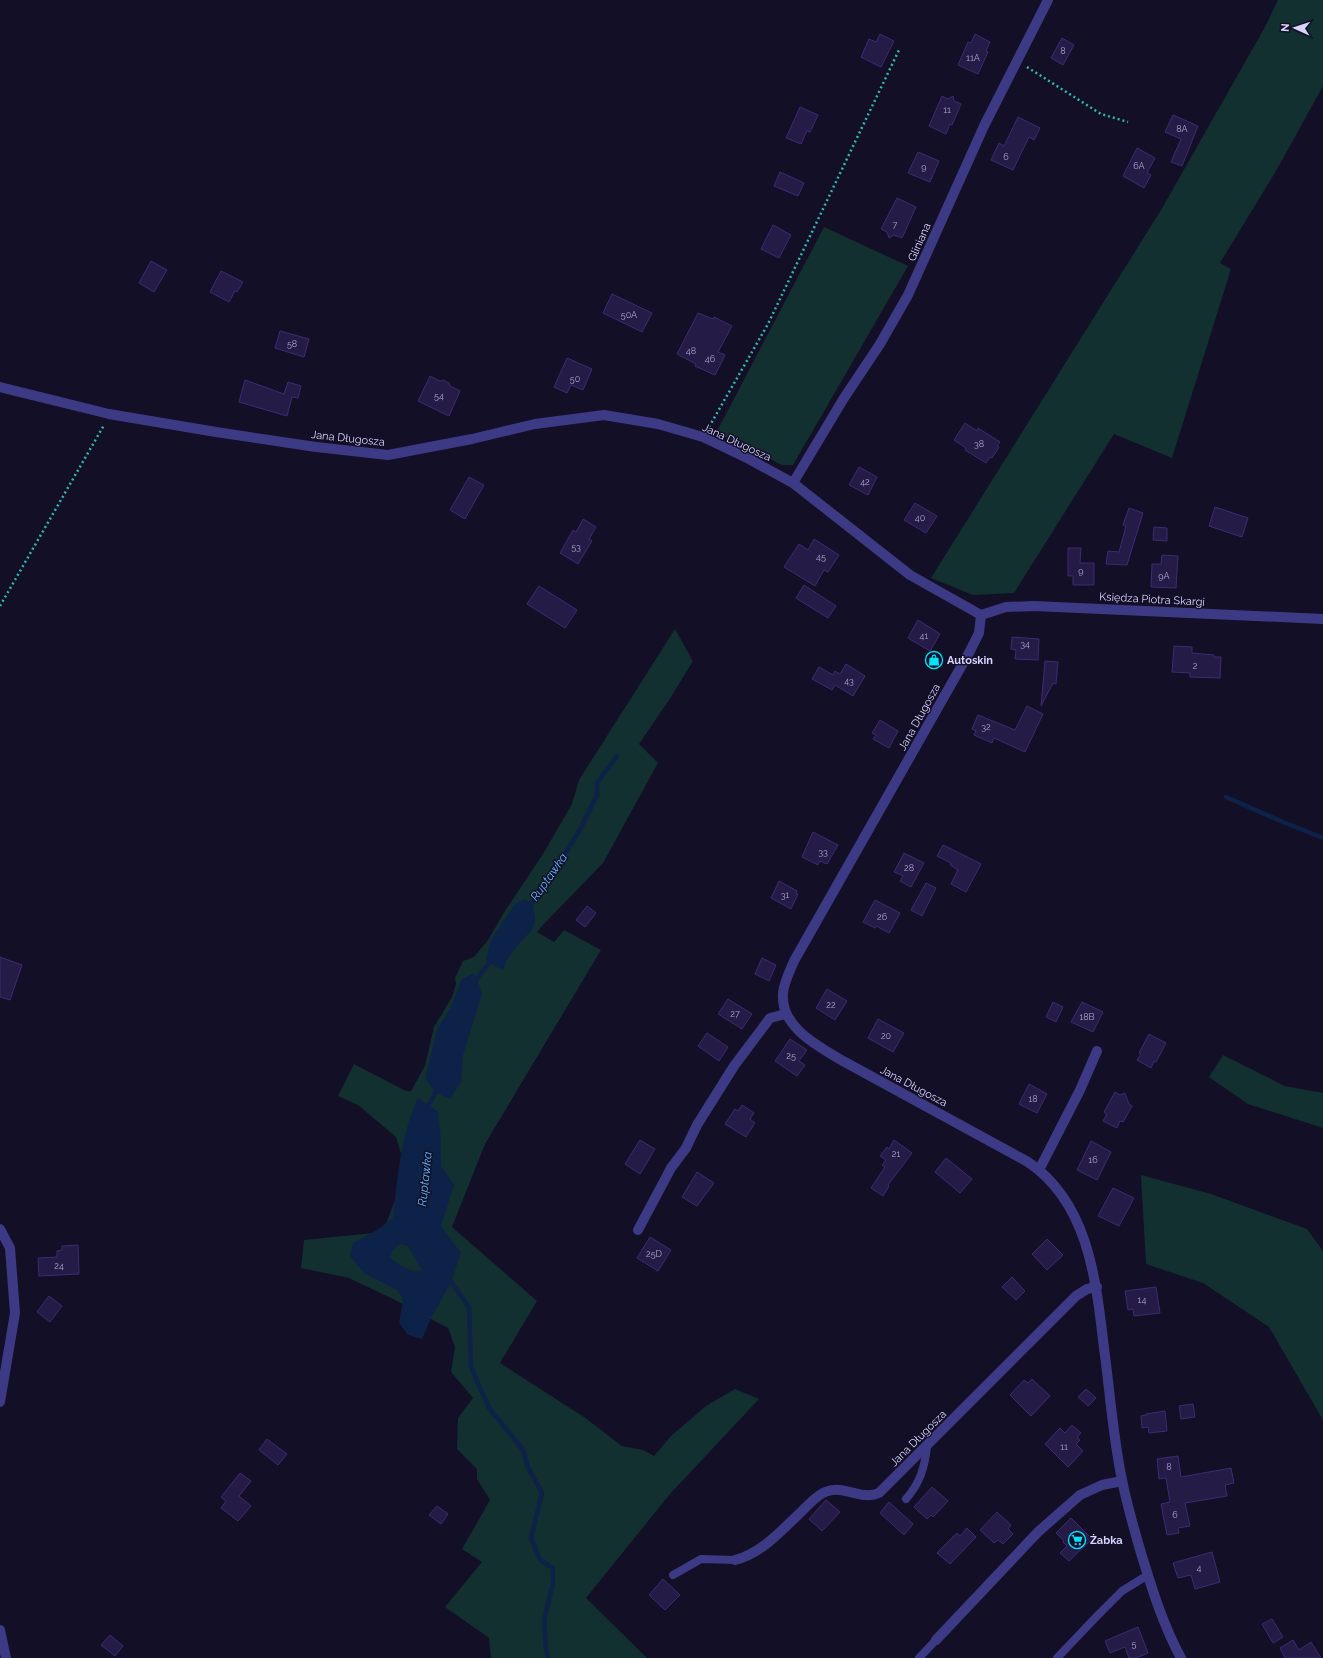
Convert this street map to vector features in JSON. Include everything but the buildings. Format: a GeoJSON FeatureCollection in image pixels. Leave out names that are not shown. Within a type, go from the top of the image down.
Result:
{"type":"FeatureCollection","features":[{"type":"Feature","properties":{"kind":"street","name":"Gliniana"},"geometry":{"type":"LineString","coordinates":[[793,483],[844,398],[880,344],[908,295],[984,126],[1048,0]]}},
{"type":"Feature","properties":{"kind":"street","name":"Jana Długosza"},"geometry":{"type":"LineString","coordinates":[[0,388],[110,414],[316,447],[388,454],[472,439],[535,424],[604,415],[658,424],[703,438],[749,459],[793,483],[910,575],[981,615],[979,633],[966,658],[794,961],[785,983],[783,993],[784,1004],[786,1014],[799,1030],[833,1055],[1016,1155],[1040,1170],[1060,1194],[1077,1221],[1091,1259],[1097,1287],[1114,1433],[1122,1481],[1133,1527],[1161,1616],[1181,1658]]}},
{"type":"Feature","properties":{"kind":"street","name":"Księdza Piotra Skargi"},"geometry":{"type":"LineString","coordinates":[[981,615],[1006,607],[1034,606],[1323,619]]}},
{"type":"Feature","properties":{"kind":"street"},"geometry":{"type":"LineString","coordinates":[[638,1230],[671,1168],[686,1148],[697,1125],[734,1066],[770,1018],[786,1014]]}},
{"type":"Feature","properties":{"kind":"street"},"geometry":{"type":"LineString","coordinates":[[1040,1170],[1080,1090],[1097,1051]]}},
{"type":"Feature","properties":{"kind":"street"},"geometry":{"type":"LineString","coordinates":[[0,1229],[10,1248],[16,1313],[0,1402]]}},
{"type":"Feature","properties":{"kind":"street","name":"Jana Długosza"},"geometry":{"type":"LineString","coordinates":[[735,1560],[752,1553],[774,1538],[816,1497],[826,1491],[836,1489],[863,1496],[879,1493],[1076,1296],[1087,1289],[1097,1287]]}},
{"type":"Feature","properties":{"kind":"street"},"geometry":{"type":"LineString","coordinates":[[936,1640],[1038,1532],[1080,1495],[1102,1485],[1122,1481]]}},
{"type":"Feature","properties":{"kind":"street"},"geometry":{"type":"LineString","coordinates":[[0,1630],[6,1658]]}},
{"type":"Feature","properties":{"kind":"lane"},"geometry":{"type":"LineString","coordinates":[[906,1499],[914,1490],[921,1476],[926,1459],[927,1446]]}},
{"type":"Feature","properties":{"kind":"lane"},"geometry":{"type":"LineString","coordinates":[[673,1575],[701,1559],[735,1560]]}},
{"type":"Feature","properties":{"kind":"lane"},"geometry":{"type":"LineString","coordinates":[[1058,1658],[1122,1591],[1148,1575]]}},
{"type":"Feature","properties":{"kind":"lane"},"geometry":{"type":"LineString","coordinates":[[919,1658],[936,1640]]}},
{"type":"Feature","properties":{"kind":"lane"},"geometry":{"type":"LineString","coordinates":[[928,1658],[936,1640]]}},
{"type":"Feature","properties":{"kind":"path"},"geometry":{"type":"LineString","coordinates":[[703,438],[768,324],[899,50]]}},
{"type":"Feature","properties":{"kind":"path"},"geometry":{"type":"LineString","coordinates":[[1016,61],[1101,114],[1128,122]]}},
{"type":"Feature","properties":{"kind":"path"},"geometry":{"type":"LineString","coordinates":[[0,606],[110,414]]}},
{"type":"Feature","properties":{"kind":"green space"},"geometry":{"type":"Polygon","coordinates":[[[1278,0],[1323,0],[1323,86],[1276,171],[1220,263],[1231,269],[1172,458],[1114,434],[1014,593],[973,595],[931,578],[1161,210],[1265,27],[1278,0]]]}},
{"type":"Feature","properties":{"kind":"green space"},"geometry":{"type":"Polygon","coordinates":[[[824,227],[908,266],[793,465],[782,465],[716,433],[824,227]]]}},
{"type":"Feature","properties":{"kind":"green space"},"geometry":{"type":"Polygon","coordinates":[[[675,629],[693,661],[639,744],[658,763],[603,863],[537,932],[554,942],[564,930],[601,950],[485,1144],[452,1227],[537,1301],[500,1363],[584,1417],[622,1446],[643,1450],[654,1456],[671,1436],[706,1406],[735,1389],[759,1399],[670,1494],[586,1598],[647,1658],[491,1658],[489,1638],[445,1607],[482,1562],[462,1549],[490,1500],[477,1479],[477,1469],[457,1449],[458,1418],[473,1398],[451,1372],[455,1347],[448,1328],[349,1278],[301,1268],[304,1240],[383,1232],[401,1184],[402,1157],[396,1137],[358,1105],[338,1096],[354,1064],[406,1091],[411,1091],[425,1066],[434,1027],[452,997],[456,984],[455,978],[463,961],[474,957],[488,940],[505,911],[543,854],[572,804],[579,780],[675,629]]]}},
{"type":"Feature","properties":{"kind":"green space"},"geometry":{"type":"Polygon","coordinates":[[[1223,1055],[1285,1086],[1323,1093],[1323,1128],[1248,1104],[1209,1077],[1223,1055]]]}},
{"type":"Feature","properties":{"kind":"green space"},"geometry":{"type":"Polygon","coordinates":[[[1141,1175],[1211,1194],[1307,1229],[1323,1251],[1323,1420],[1269,1327],[1203,1283],[1146,1264],[1141,1175]]]}},
{"type":"Feature","properties":{"kind":"water"},"geometry":{"type":"Polygon","coordinates":[[[525,899],[533,906],[535,919],[532,930],[521,941],[506,961],[503,970],[486,961],[490,941],[515,904],[525,899]]]}},
{"type":"Feature","properties":{"kind":"water"},"geometry":{"type":"Polygon","coordinates":[[[474,973],[482,993],[463,1055],[461,1082],[450,1099],[435,1092],[425,1078],[437,1030],[450,1009],[462,979],[474,973]]]}},
{"type":"Feature","properties":{"kind":"water"},"geometry":{"type":"Polygon","coordinates":[[[418,1098],[438,1112],[441,1139],[441,1166],[454,1185],[441,1226],[461,1253],[451,1282],[432,1316],[422,1339],[408,1335],[399,1323],[403,1299],[397,1290],[364,1273],[350,1256],[353,1243],[377,1230],[393,1218],[403,1142],[418,1098]],[[399,1244],[393,1250],[390,1257],[401,1266],[409,1270],[422,1270],[408,1246],[399,1244]]]}},
{"type":"Feature","properties":{"kind":"waterway","name":"Ruptawka"},"geometry":{"type":"LineString","coordinates":[[526,909],[541,893],[581,828],[597,795],[597,783],[617,756]]}},
{"type":"Feature","properties":{"kind":"waterway"},"geometry":{"type":"LineString","coordinates":[[1226,797],[1323,838]]}},
{"type":"Feature","properties":{"kind":"waterway","name":"Ruptawka"},"geometry":{"type":"LineString","coordinates":[[475,984],[476,980],[492,959]]}},
{"type":"Feature","properties":{"kind":"waterway","name":"Ruptawka"},"geometry":{"type":"LineString","coordinates":[[429,1110],[429,1104],[438,1088]]}},
{"type":"Feature","properties":{"kind":"waterway","name":"Ruptawka"},"geometry":{"type":"LineString","coordinates":[[450,1277],[451,1282],[469,1307],[471,1367],[489,1408],[523,1450],[528,1467],[542,1493],[531,1538],[540,1560],[553,1568],[553,1583],[544,1620],[548,1658]]}},
{"type":"Feature","properties":{"kind":"place","name":"Autoskin"},"geometry":{"type":"Point","coordinates":[934,660]}},
{"type":"Feature","properties":{"kind":"place","name":"Żabka"},"geometry":{"type":"Point","coordinates":[1077,1540]}}]}
